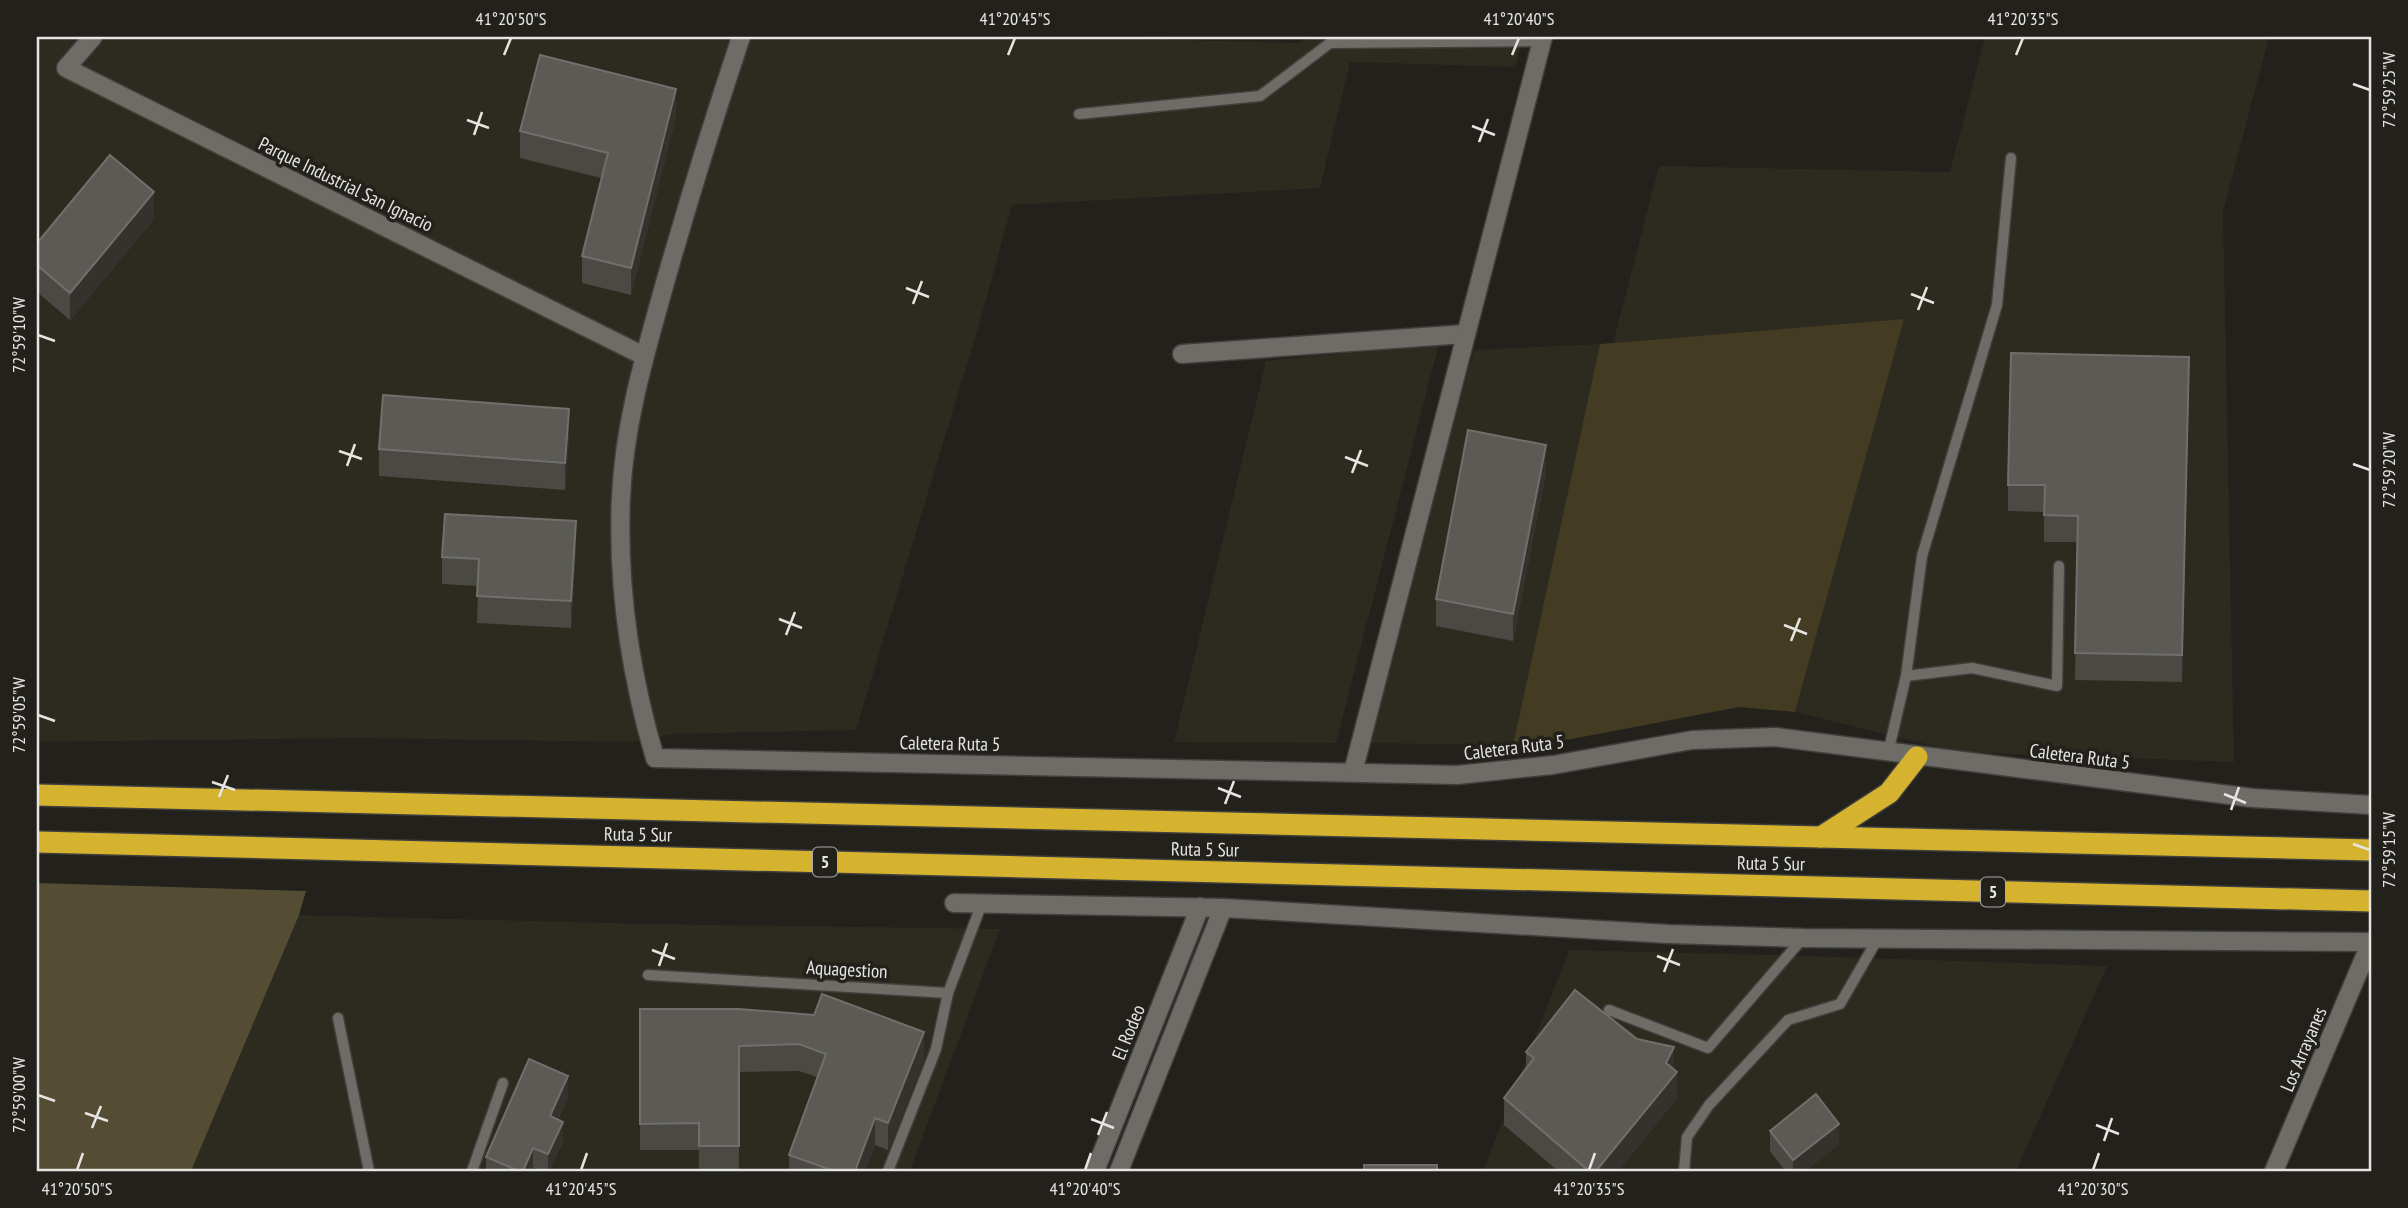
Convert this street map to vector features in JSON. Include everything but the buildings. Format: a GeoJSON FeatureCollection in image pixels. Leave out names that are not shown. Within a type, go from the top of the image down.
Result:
{"type":"FeatureCollection","features":[{"type":"Feature","properties":{"kind":"highway"},"geometry":{"type":"LineString","coordinates":[[1821,838],[1889,793],[1917,757]]}},
{"type":"Feature","properties":{"kind":"highway","name":"Ruta 5 Sur"},"geometry":{"type":"LineString","coordinates":[[37,795],[2371,850]]}},
{"type":"Feature","properties":{"kind":"highway","name":"Ruta 5 Sur"},"geometry":{"type":"LineString","coordinates":[[37,842],[2371,901]]}},
{"type":"Feature","properties":{"kind":"street","name":"Parque Industrial San Ignacio"},"geometry":{"type":"LineString","coordinates":[[93,37],[66,68],[644,356]]}},
{"type":"Feature","properties":{"kind":"street"},"geometry":{"type":"LineString","coordinates":[[644,356],[701,155],[741,37]]}},
{"type":"Feature","properties":{"kind":"street"},"geometry":{"type":"LineString","coordinates":[[1353,772],[1542,39]]}},
{"type":"Feature","properties":{"kind":"street"},"geometry":{"type":"LineString","coordinates":[[1182,354],[1465,334]]}},
{"type":"Feature","properties":{"kind":"street","name":"Caletera Ruta 5"},"geometry":{"type":"LineString","coordinates":[[644,356],[626,448],[620,541],[626,629],[638,695],[655,758],[1405,775],[1505,771],[1664,744],[1733,737],[1813,740],[1917,757],[2253,798],[2371,805]]}},
{"type":"Feature","properties":{"kind":"street"},"geometry":{"type":"LineString","coordinates":[[954,903],[1200,907],[1668,934],[1803,938],[2371,942]]}},
{"type":"Feature","properties":{"kind":"street","name":"El Rodeo"},"geometry":{"type":"LineString","coordinates":[[1096,1171],[1200,907]]}},
{"type":"Feature","properties":{"kind":"street"},"geometry":{"type":"LineString","coordinates":[[1119,1171],[1223,908]]}},
{"type":"Feature","properties":{"kind":"street","name":"Los Arrayanes"},"geometry":{"type":"LineString","coordinates":[[2274,1171],[2371,942]]}},
{"type":"Feature","properties":{"kind":"lane"},"geometry":{"type":"LineString","coordinates":[[1079,114],[1260,96],[1330,43],[1542,39]]}},
{"type":"Feature","properties":{"kind":"lane"},"geometry":{"type":"LineString","coordinates":[[1888,753],[1906,676],[1922,556],[1997,305],[2011,158]]}},
{"type":"Feature","properties":{"kind":"lane"},"geometry":{"type":"LineString","coordinates":[[1906,676],[1972,668],[2057,686],[2059,566]]}},
{"type":"Feature","properties":{"kind":"lane"},"geometry":{"type":"LineString","coordinates":[[888,1171],[936,1049],[948,993],[982,904]]}},
{"type":"Feature","properties":{"kind":"lane"},"geometry":{"type":"LineString","coordinates":[[1609,1010],[1708,1048],[1803,938]]}},
{"type":"Feature","properties":{"kind":"lane"},"geometry":{"type":"LineString","coordinates":[[1684,1171],[1687,1137],[1709,1105],[1788,1020],[1840,1004],[1877,940]]}},
{"type":"Feature","properties":{"kind":"lane","name":"Aquagestion"},"geometry":{"type":"LineString","coordinates":[[648,975],[948,993]]}},
{"type":"Feature","properties":{"kind":"lane"},"geometry":{"type":"LineString","coordinates":[[338,1018],[369,1171]]}},
{"type":"Feature","properties":{"kind":"lane"},"geometry":{"type":"LineString","coordinates":[[472,1171],[503,1083]]}},
{"type":"Feature","properties":{"kind":"shaded area"},"geometry":{"type":"Polygon","coordinates":[[[37,37],[1057,37],[1298,43],[1313,37],[1523,37],[1515,67],[1350,62],[1320,188],[1012,205],[979,325],[856,730],[674,734],[631,742],[357,738],[37,742],[37,37]]]}},
{"type":"Feature","properties":{"kind":"shaded area"},"geometry":{"type":"Polygon","coordinates":[[[1985,37],[2269,37],[2223,212],[2234,762],[1958,752],[1795,712],[1903,319],[1613,343],[1659,166],[1950,172],[1985,37]]]}},
{"type":"Feature","properties":{"kind":"shaded area"},"geometry":{"type":"Polygon","coordinates":[[[1904,319],[1795,712],[1739,707],[1572,739],[1513,745],[1600,344],[1904,319]]]}},
{"type":"Feature","properties":{"kind":"shaded area"},"geometry":{"type":"Polygon","coordinates":[[[1439,344],[1336,743],[1174,742],[1266,361],[1439,344]]]}},
{"type":"Feature","properties":{"kind":"shaded area"},"geometry":{"type":"Polygon","coordinates":[[[1600,344],[1513,745],[1362,743],[1474,350],[1600,344]]]}},
{"type":"Feature","properties":{"kind":"shaded area"},"geometry":{"type":"Polygon","coordinates":[[[37,883],[306,891],[299,915],[191,1171],[37,1171],[37,883]]]}},
{"type":"Feature","properties":{"kind":"shaded area"},"geometry":{"type":"Polygon","coordinates":[[[299,915],[1000,929],[910,1171],[191,1171],[299,915]]]}},
{"type":"Feature","properties":{"kind":"shaded area"},"geometry":{"type":"Polygon","coordinates":[[[1569,950],[2107,966],[2016,1171],[1483,1171],[1569,950]]]}}]}
